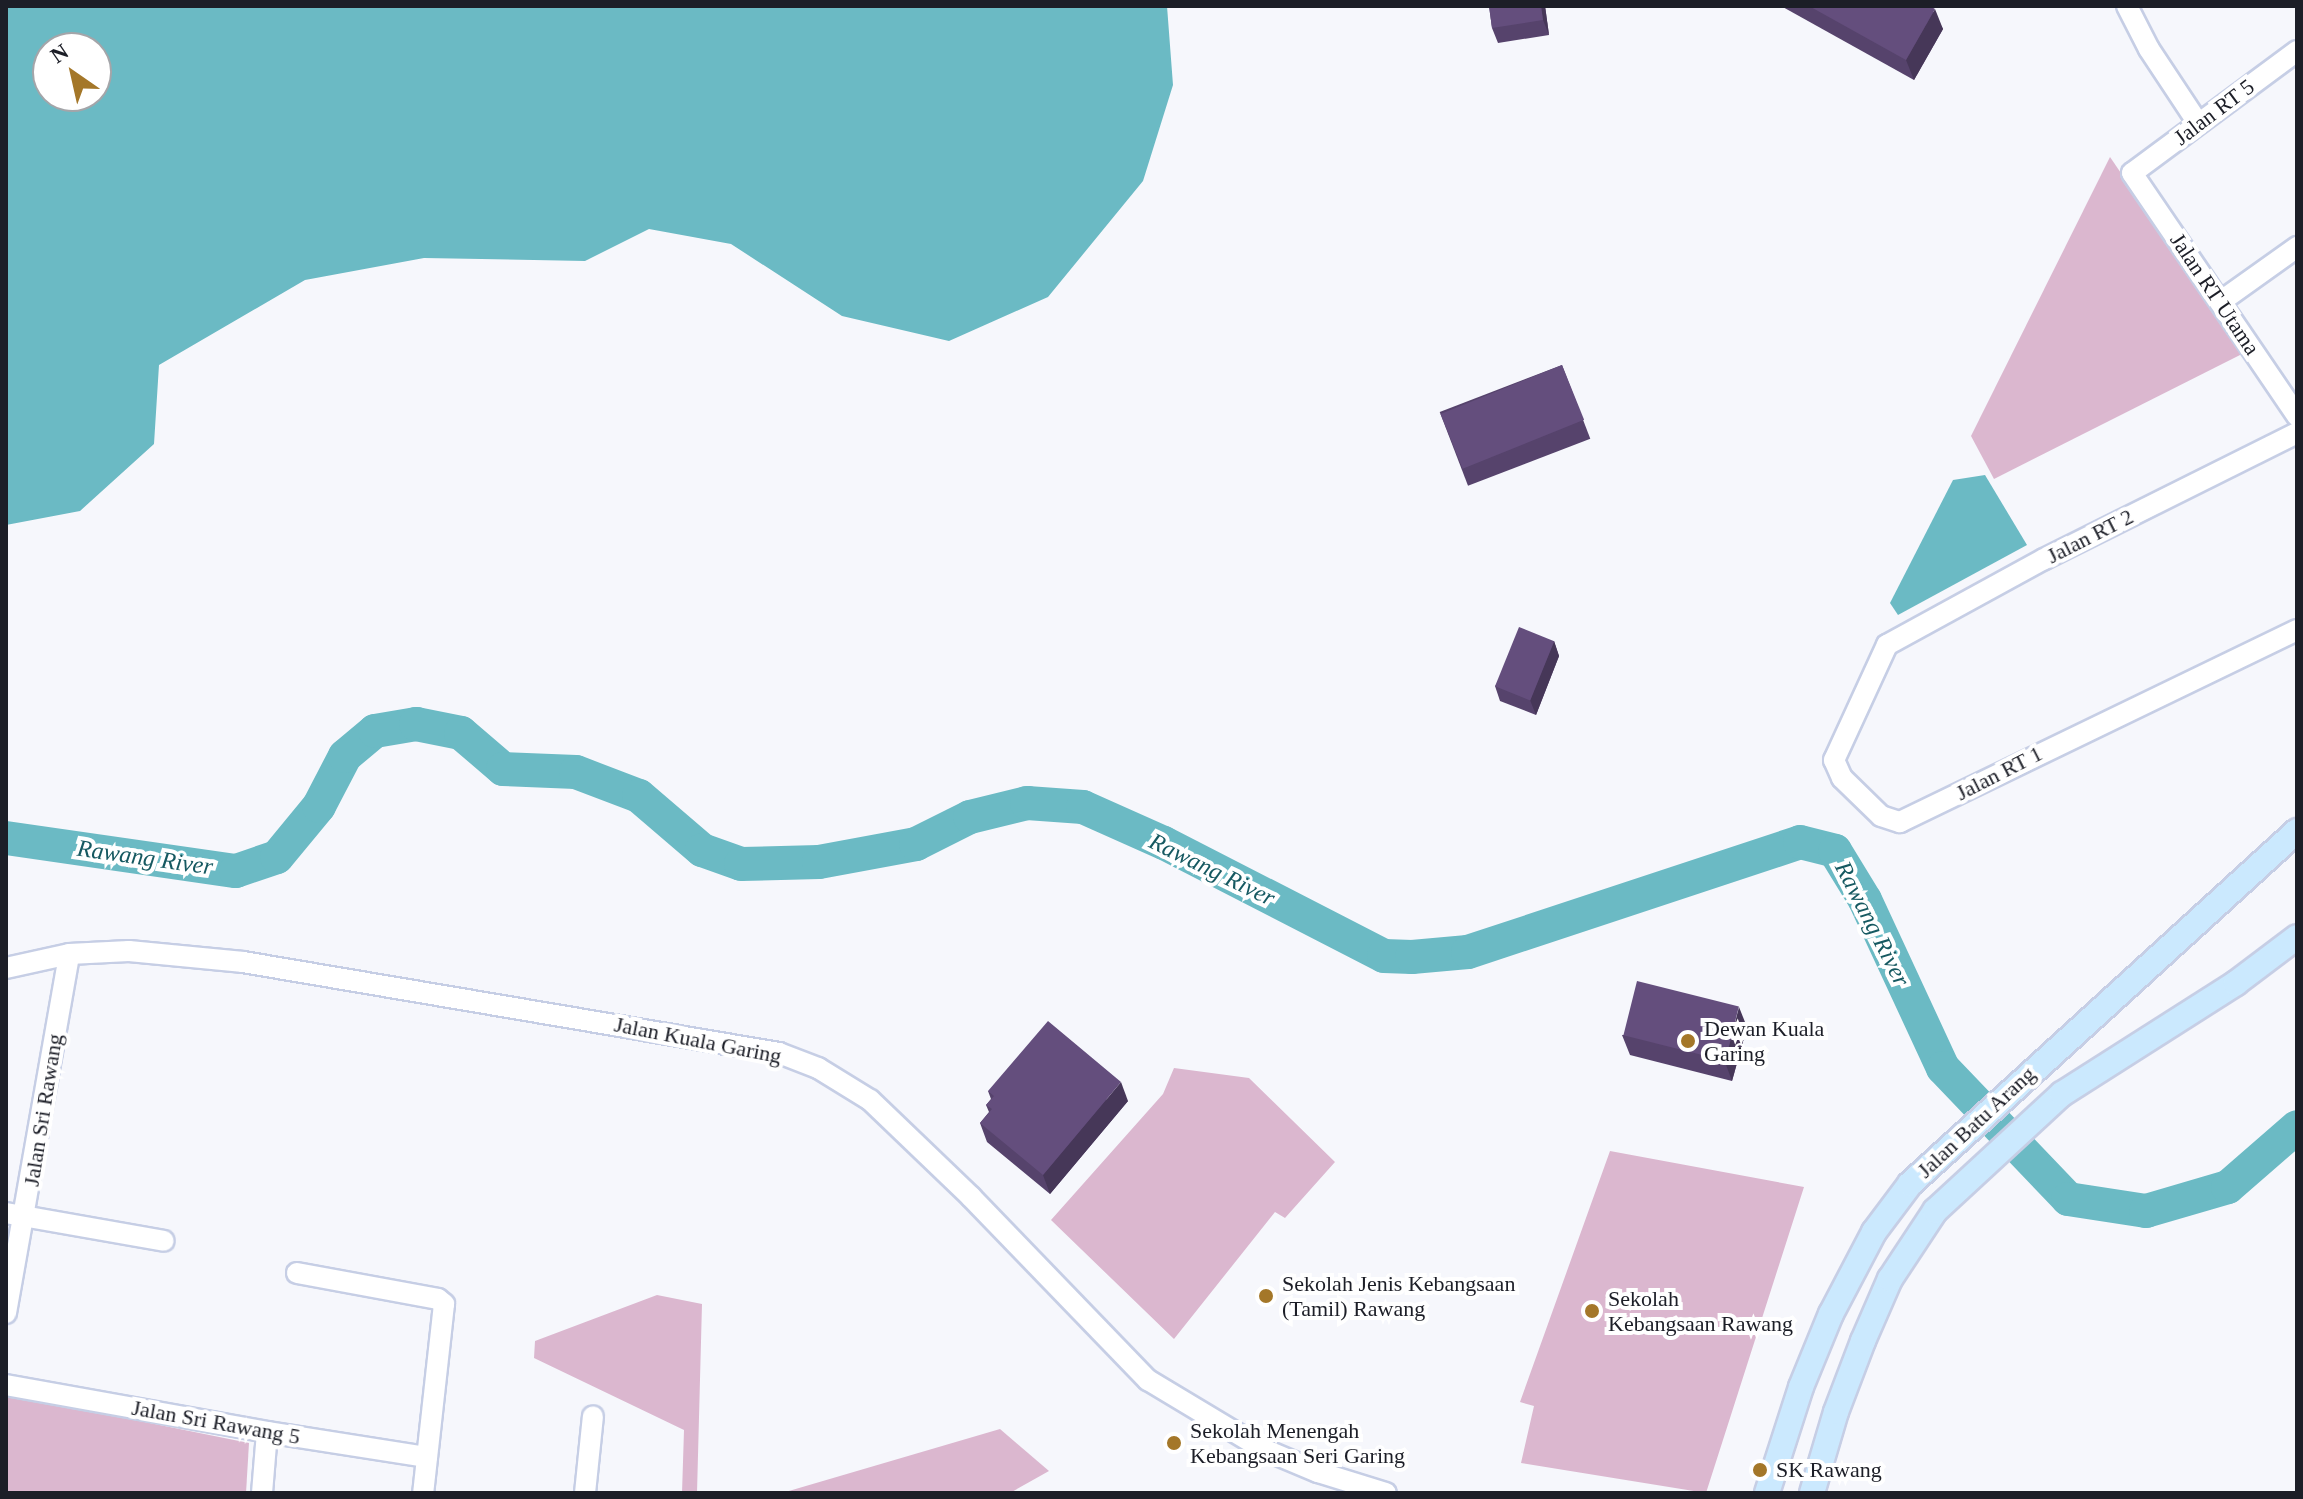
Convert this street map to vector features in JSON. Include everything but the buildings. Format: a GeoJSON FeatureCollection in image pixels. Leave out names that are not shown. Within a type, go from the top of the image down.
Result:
{"type":"FeatureCollection","features":[{"type":"Feature","properties":{"kind":"main road","name":"Jalan Batu Arang"},"geometry":{"type":"LineString","coordinates":[[1767,1493],[1801,1387],[1825,1329],[1874,1232],[1910,1184],[2297,831]]}},
{"type":"Feature","properties":{"kind":"main road","name":"Jalan Batu Arang"},"geometry":{"type":"LineString","coordinates":[[1812,1493],[1836,1412],[1890,1279],[1935,1211],[2062,1094],[2236,983],[2297,937]]}},
{"type":"Feature","properties":{"kind":"street"},"geometry":{"type":"LineString","coordinates":[[2127,6],[2149,49],[2198,123]]}},
{"type":"Feature","properties":{"kind":"street","name":"Jalan RT 5"},"geometry":{"type":"LineString","coordinates":[[2132,173],[2297,51]]}},
{"type":"Feature","properties":{"kind":"street","name":"Jalan RT Utama"},"geometry":{"type":"LineString","coordinates":[[2132,173],[2297,416]]}},
{"type":"Feature","properties":{"kind":"street"},"geometry":{"type":"LineString","coordinates":[[2220,302],[2297,247]]}},
{"type":"Feature","properties":{"kind":"street","name":"Jalan RT 2"},"geometry":{"type":"LineString","coordinates":[[1887,645],[2044,559],[2297,433]]}},
{"type":"Feature","properties":{"kind":"street","name":"Jalan RT 1"},"geometry":{"type":"LineString","coordinates":[[1887,645],[1834,760],[1842,778],[1881,816],[1900,822],[2297,630]]}},
{"type":"Feature","properties":{"kind":"street"},"geometry":{"type":"LineString","coordinates":[[2247,876],[2297,822]]}},
{"type":"Feature","properties":{"kind":"street","name":"Jalan Kuala Garing"},"geometry":{"type":"LineString","coordinates":[[6,968],[69,954],[129,951],[243,962],[779,1053],[818,1068],[870,1100],[971,1197],[1148,1380],[1263,1449],[1318,1472],[1386,1493]]}},
{"type":"Feature","properties":{"kind":"street","name":"Jalan Sri Rawang"},"geometry":{"type":"LineString","coordinates":[[6,1313],[16,1215],[69,954]]}},
{"type":"Feature","properties":{"kind":"street"},"geometry":{"type":"LineString","coordinates":[[16,1215],[164,1241]]}},
{"type":"Feature","properties":{"kind":"street"},"geometry":{"type":"LineString","coordinates":[[297,1273],[438,1299],[444,1304],[423,1493]]}},
{"type":"Feature","properties":{"kind":"street","name":"Jalan Sri Rawang 5"},"geometry":{"type":"LineString","coordinates":[[6,1385],[427,1457]]}},
{"type":"Feature","properties":{"kind":"street"},"geometry":{"type":"LineString","coordinates":[[585,1493],[593,1416]]}},
{"type":"Feature","properties":{"kind":"street"},"geometry":{"type":"LineString","coordinates":[[262,1493],[267,1432]]}},
{"type":"Feature","properties":{"kind":"shaded area"},"geometry":{"type":"Polygon","coordinates":[[[2110,157],[2244,353],[1994,479],[1971,436],[2110,157]]]}},
{"type":"Feature","properties":{"kind":"shaded area"},"geometry":{"type":"Polygon","coordinates":[[[1174,1068],[1249,1078],[1335,1162],[1285,1218],[1275,1212],[1174,1339],[1051,1220],[1163,1094],[1174,1068]]]}},
{"type":"Feature","properties":{"kind":"shaded area"},"geometry":{"type":"Polygon","coordinates":[[[1610,1151],[1804,1187],[1706,1493],[1521,1463],[1534,1406],[1520,1402],[1610,1151]]]}},
{"type":"Feature","properties":{"kind":"shaded area"},"geometry":{"type":"Polygon","coordinates":[[[657,1295],[702,1304],[697,1493],[682,1493],[684,1430],[534,1358],[535,1341],[657,1295]]]}},
{"type":"Feature","properties":{"kind":"shaded area"},"geometry":{"type":"Polygon","coordinates":[[[6,1394],[249,1443],[246,1493],[6,1493],[6,1394]]]}},
{"type":"Feature","properties":{"kind":"shaded area"},"geometry":{"type":"Polygon","coordinates":[[[1000,1429],[1049,1471],[1010,1493],[782,1493],[1000,1429]]]}},
{"type":"Feature","properties":{"kind":"water"},"geometry":{"type":"Polygon","coordinates":[[[6,6],[1167,6],[1173,85],[1143,181],[1048,297],[949,341],[842,316],[731,244],[649,229],[585,261],[424,258],[305,280],[159,365],[154,444],[80,511],[6,525],[6,6]]]}},
{"type":"Feature","properties":{"kind":"water"},"geometry":{"type":"Polygon","coordinates":[[[1985,475],[2027,545],[1898,615],[1890,603],[1953,480],[1985,475]]]}},
{"type":"Feature","properties":{"kind":"waterway","name":"Rawang River"},"geometry":{"type":"LineString","coordinates":[[6,838],[236,871],[277,857],[319,806],[345,756],[375,731],[416,724],[461,733],[503,769],[576,772],[639,796],[702,850],[741,864],[819,862],[916,844],[970,817],[1027,803],[1083,807],[1164,843],[1384,956],[1412,957],[1468,952],[1800,842],[1835,851],[1865,900],[1943,1068],[2068,1199],[2146,1211],[2228,1187],[2297,1127]]}},
{"type":"Feature","properties":{"kind":"place","name":"Dewan Kuala Garing"},"geometry":{"type":"Point","coordinates":[1688,1041]}},
{"type":"Feature","properties":{"kind":"place","name":"Sekolah Jenis Kebangsaan (Tamil) Rawang"},"geometry":{"type":"Point","coordinates":[1266,1296]}},
{"type":"Feature","properties":{"kind":"place","name":"Sekolah Kebangsaan Rawang"},"geometry":{"type":"Point","coordinates":[1592,1311]}},
{"type":"Feature","properties":{"kind":"place","name":"Sekolah Menengah Kebangsaan Seri Garing"},"geometry":{"type":"Point","coordinates":[1174,1443]}},
{"type":"Feature","properties":{"kind":"place","name":"SK Rawang"},"geometry":{"type":"Point","coordinates":[1760,1470]}}]}
